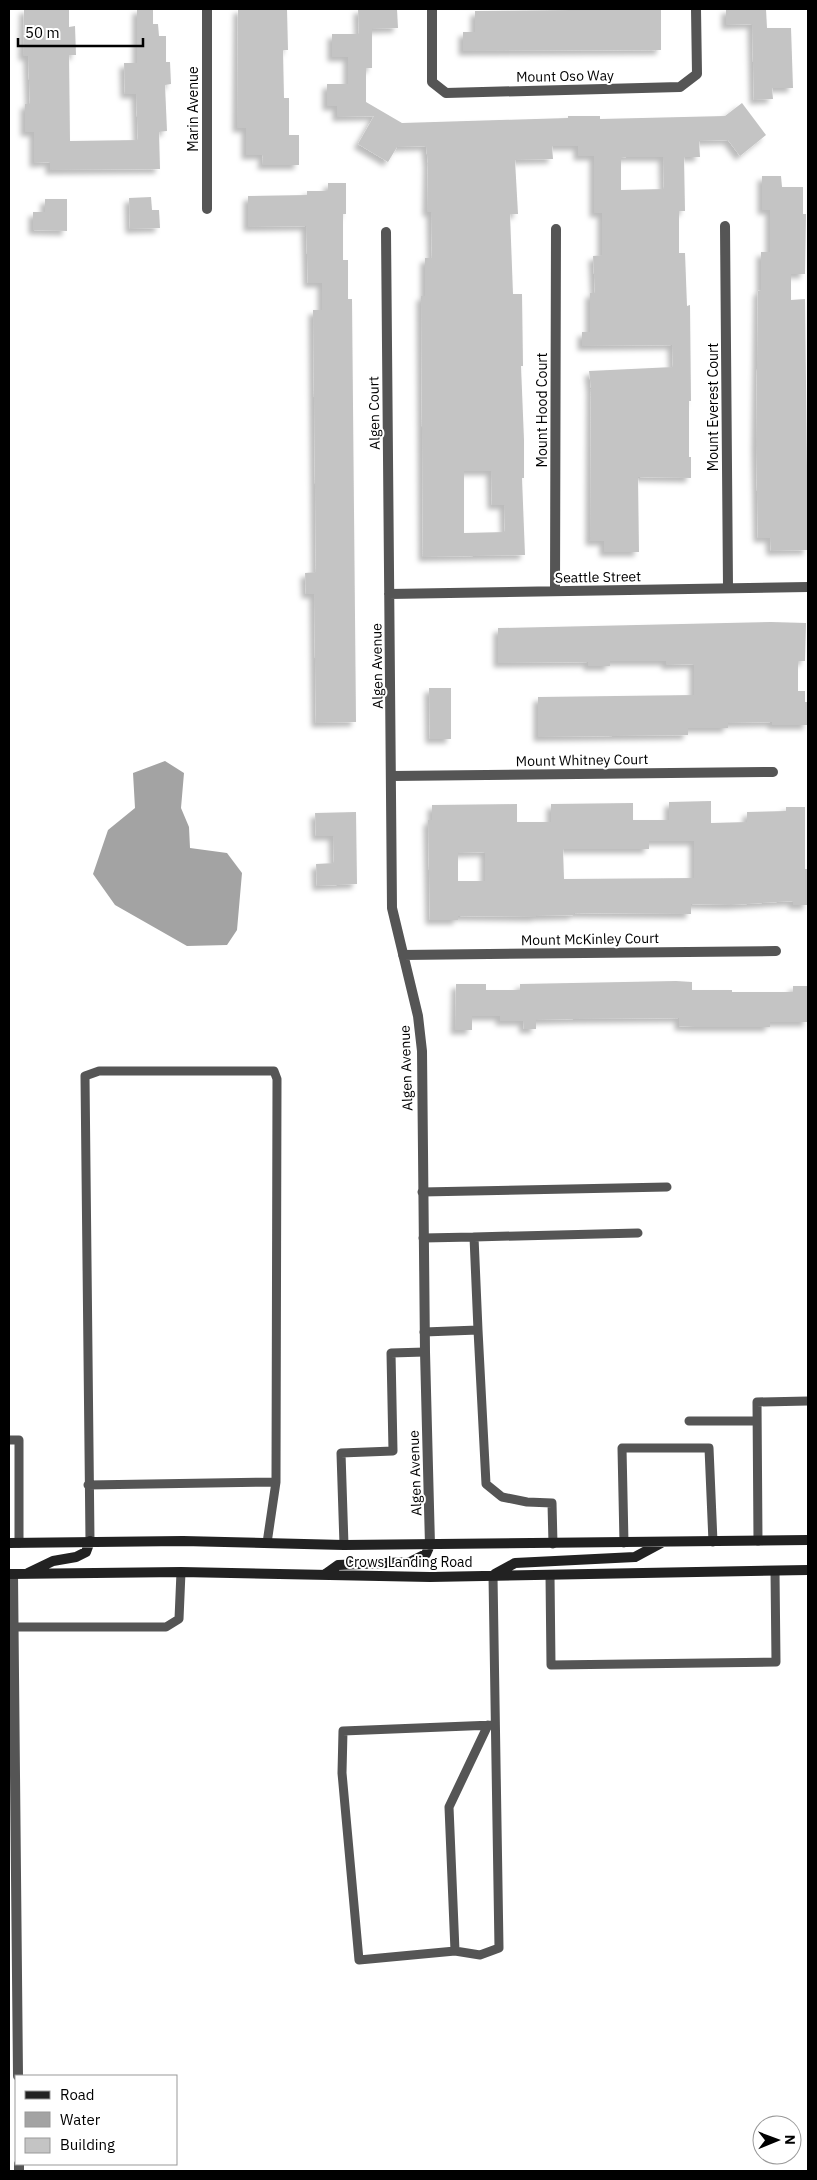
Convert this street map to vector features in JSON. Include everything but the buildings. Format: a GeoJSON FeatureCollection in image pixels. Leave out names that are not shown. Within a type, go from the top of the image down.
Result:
{"type":"FeatureCollection","features":[{"type":"Feature","properties":{"kind":"main road","name":"Crows Landing Road"},"geometry":{"type":"LineString","coordinates":[[14,1543],[90,1541],[267,1542],[344,1545],[808,1540]]}},
{"type":"Feature","properties":{"kind":"main road"},"geometry":{"type":"LineString","coordinates":[[24,1574],[53,1561],[76,1557],[86,1552],[90,1541]]}},
{"type":"Feature","properties":{"kind":"main road"},"geometry":{"type":"LineString","coordinates":[[493,1576],[515,1563],[635,1557],[662,1542]]}},
{"type":"Feature","properties":{"kind":"main road"},"geometry":{"type":"LineString","coordinates":[[324,1575],[338,1565],[410,1562],[426,1554],[430,1544]]}},
{"type":"Feature","properties":{"kind":"main road","name":"Crows Landing Road"},"geometry":{"type":"LineString","coordinates":[[11,1574],[181,1572],[430,1577],[808,1570]]}},
{"type":"Feature","properties":{"kind":"street","name":"Marin Avenue"},"geometry":{"type":"LineString","coordinates":[[207,9],[207,209]]}},
{"type":"Feature","properties":{"kind":"street","name":"Mount Oso Way"},"geometry":{"type":"LineString","coordinates":[[432,9],[432,82],[446,93],[680,87],[697,74],[696,9]]}},
{"type":"Feature","properties":{"kind":"street","name":"Mount Everest Court"},"geometry":{"type":"LineString","coordinates":[[725,226],[728,587]]}},
{"type":"Feature","properties":{"kind":"street","name":"Mount Hood Court"},"geometry":{"type":"LineString","coordinates":[[555,592],[556,228]]}},
{"type":"Feature","properties":{"kind":"street","name":"Algen Court"},"geometry":{"type":"LineString","coordinates":[[386,232],[389,594]]}},
{"type":"Feature","properties":{"kind":"street","name":"Seattle Street"},"geometry":{"type":"LineString","coordinates":[[389,594],[808,586]]}},
{"type":"Feature","properties":{"kind":"street","name":"Algen Avenue"},"geometry":{"type":"LineString","coordinates":[[389,594],[392,908],[418,1016],[422,1051],[424,1332],[430,1544]]}},
{"type":"Feature","properties":{"kind":"street","name":"Mount Whitney Court"},"geometry":{"type":"LineString","coordinates":[[392,776],[773,772]]}},
{"type":"Feature","properties":{"kind":"street","name":"Mount McKinley Court"},"geometry":{"type":"LineString","coordinates":[[403,955],[776,951]]}},
{"type":"Feature","properties":{"kind":"street"},"geometry":{"type":"LineString","coordinates":[[11,1574],[13,2018],[18,2075]]}},
{"type":"Feature","properties":{"kind":"lane"},"geometry":{"type":"LineString","coordinates":[[90,1541],[85,1076],[99,1071],[274,1071],[277,1079],[276,1482],[267,1542]]}},
{"type":"Feature","properties":{"kind":"lane"},"geometry":{"type":"LineString","coordinates":[[422,1192],[667,1187]]}},
{"type":"Feature","properties":{"kind":"lane"},"geometry":{"type":"LineString","coordinates":[[423,1238],[638,1233]]}},
{"type":"Feature","properties":{"kind":"lane"},"geometry":{"type":"LineString","coordinates":[[474,1237],[486,1484],[502,1497],[527,1502],[552,1503],[553,1544]]}},
{"type":"Feature","properties":{"kind":"lane"},"geometry":{"type":"LineString","coordinates":[[424,1332],[478,1330]]}},
{"type":"Feature","properties":{"kind":"lane"},"geometry":{"type":"LineString","coordinates":[[344,1545],[342,1453],[393,1451],[391,1353],[425,1352]]}},
{"type":"Feature","properties":{"kind":"lane"},"geometry":{"type":"LineString","coordinates":[[758,1541],[757,1402],[808,1401]]}},
{"type":"Feature","properties":{"kind":"lane"},"geometry":{"type":"LineString","coordinates":[[689,1421],[757,1421]]}},
{"type":"Feature","properties":{"kind":"lane"},"geometry":{"type":"LineString","coordinates":[[9,1440],[19,1440],[14,1543]]}},
{"type":"Feature","properties":{"kind":"lane"},"geometry":{"type":"LineString","coordinates":[[624,1543],[622,1448],[709,1448],[713,1542]]}},
{"type":"Feature","properties":{"kind":"lane"},"geometry":{"type":"LineString","coordinates":[[88,1485],[276,1482]]}},
{"type":"Feature","properties":{"kind":"lane"},"geometry":{"type":"LineString","coordinates":[[550,1574],[550,1665],[776,1662],[775,1571]]}},
{"type":"Feature","properties":{"kind":"lane"},"geometry":{"type":"LineString","coordinates":[[11,1627],[166,1627],[179,1619],[181,1572]]}},
{"type":"Feature","properties":{"kind":"lane"},"geometry":{"type":"LineString","coordinates":[[492,1725],[343,1731],[342,1773],[359,1960],[454,1951],[480,1955],[499,1948],[492,1725],[493,1576]]}},
{"type":"Feature","properties":{"kind":"lane"},"geometry":{"type":"LineString","coordinates":[[454,1951],[449,1807],[492,1725]]}},
{"type":"Feature","properties":{"kind":"water"},"geometry":{"type":"Polygon","coordinates":[[[165,761],[184,773],[181,808],[189,827],[190,848],[227,853],[242,873],[237,930],[227,945],[187,946],[115,905],[93,874],[108,830],[135,808],[133,773],[165,761]]]}}]}
